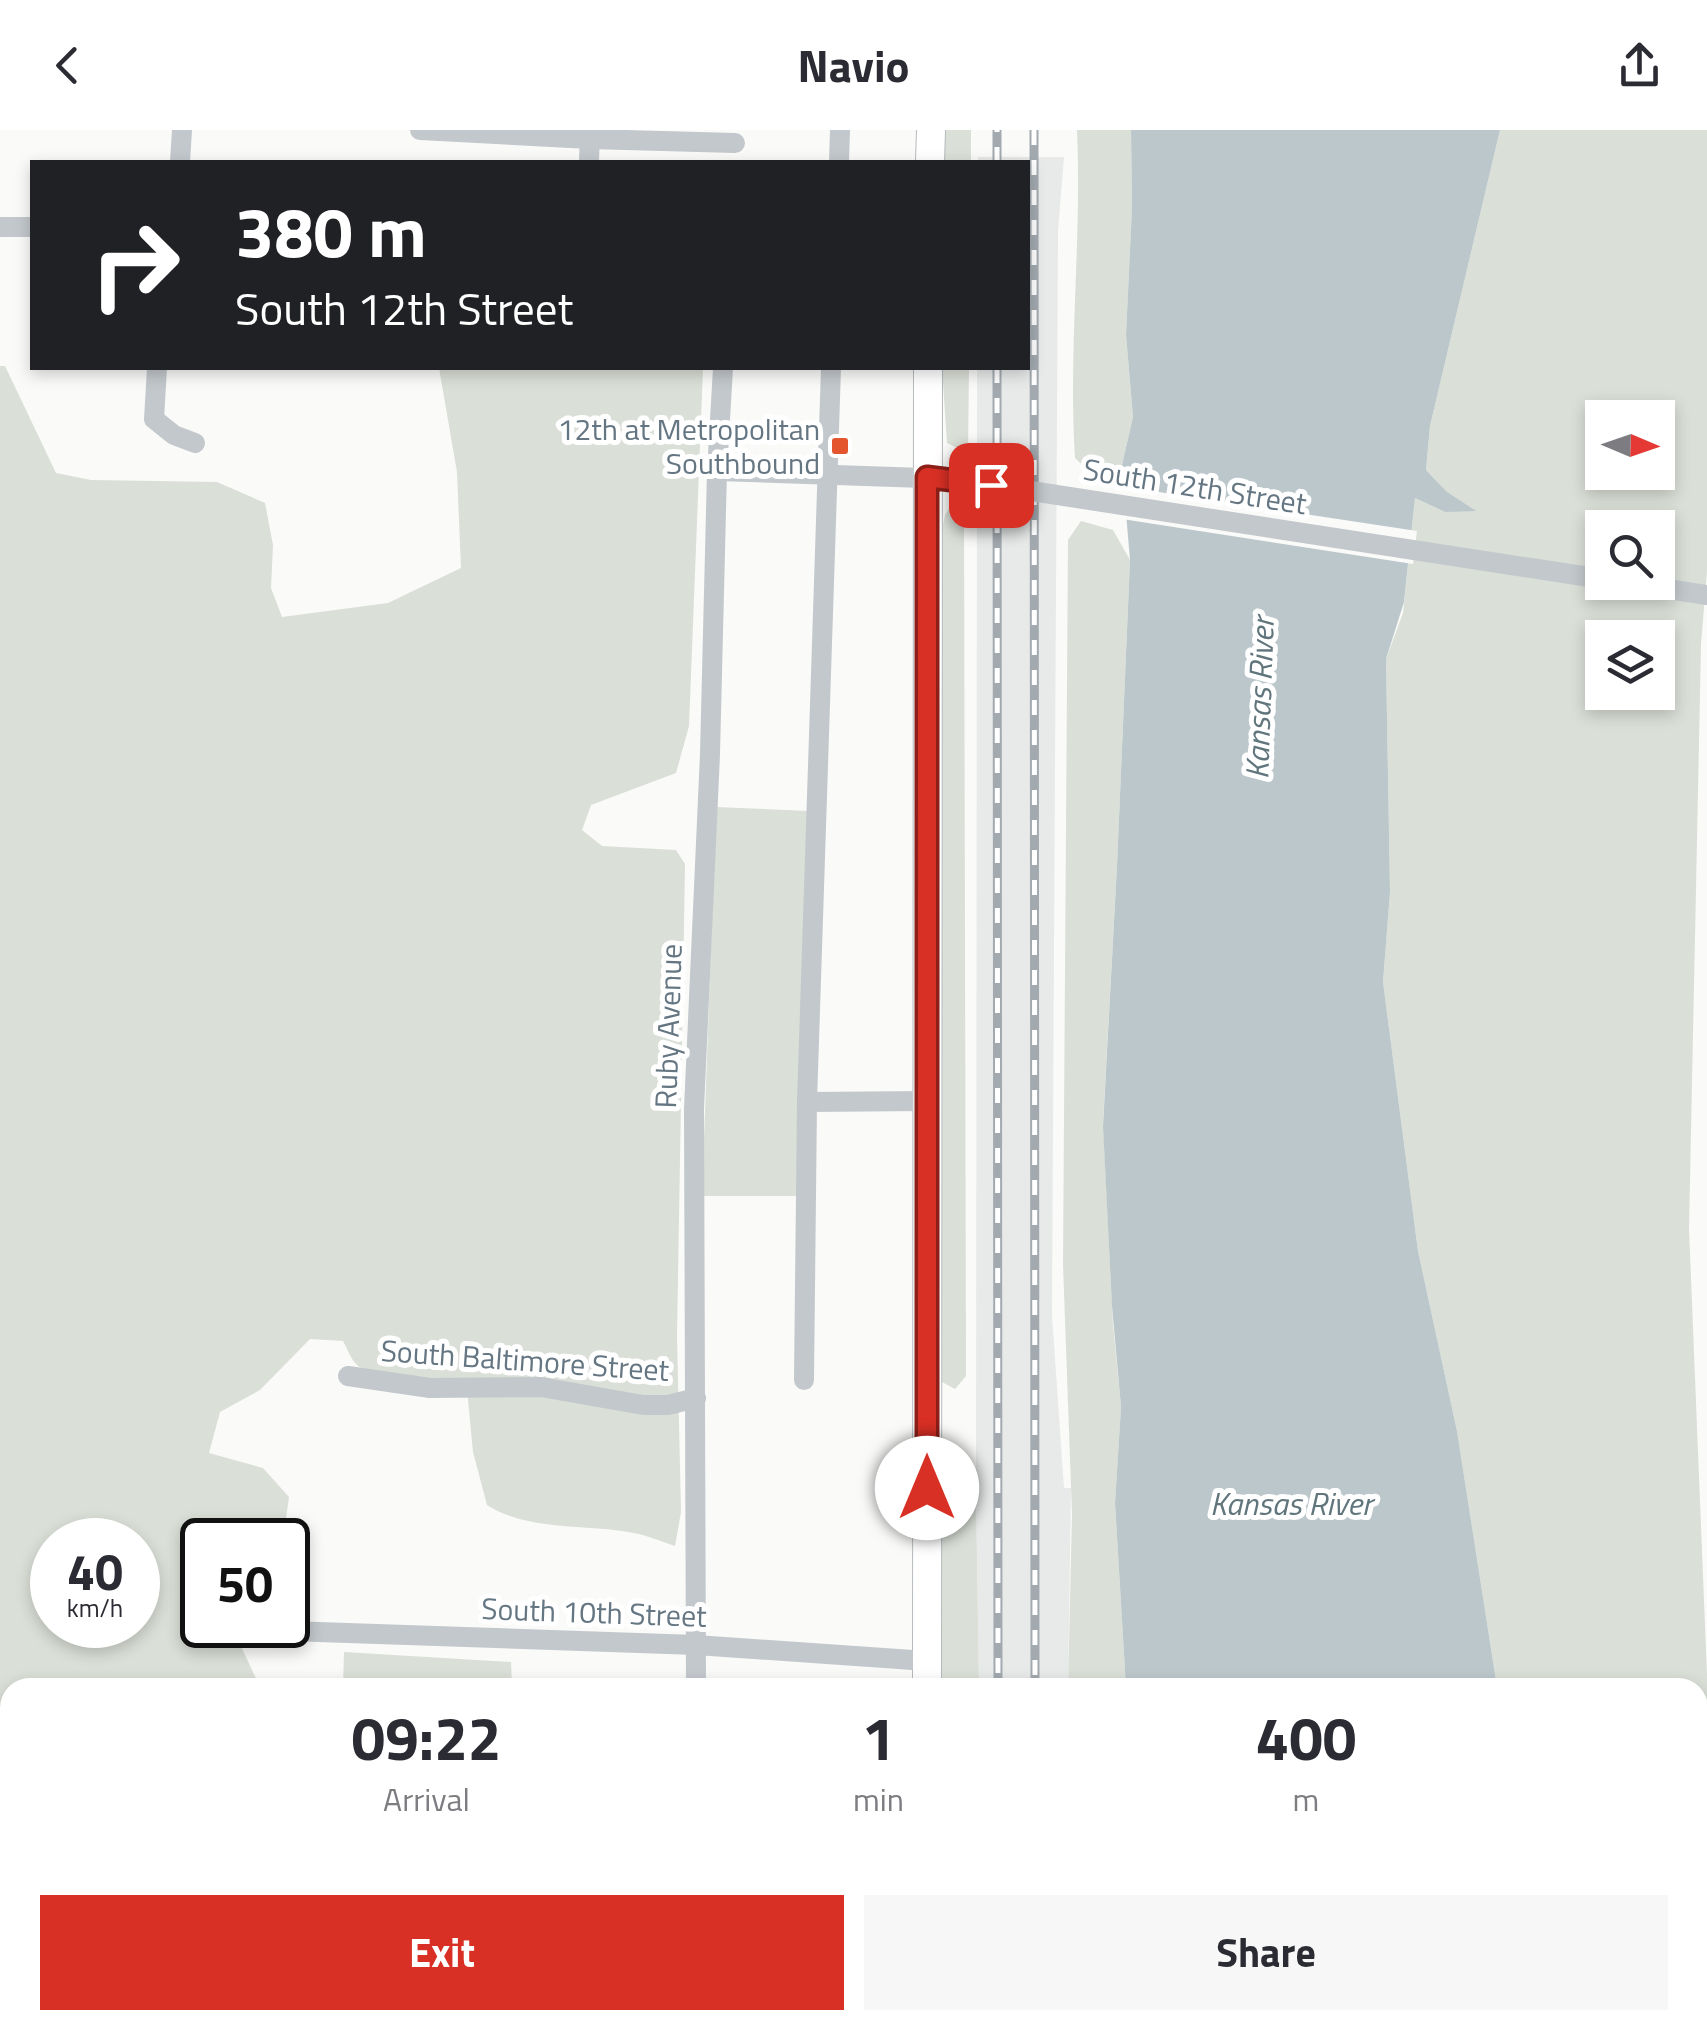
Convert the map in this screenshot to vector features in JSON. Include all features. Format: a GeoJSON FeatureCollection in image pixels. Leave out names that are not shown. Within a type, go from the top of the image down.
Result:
{"type":"FeatureCollection","features":[{"type":"Feature","properties":{"kind":"main road"},"geometry":{"type":"LineString","coordinates":[[930,160],[931,130]]}},
{"type":"Feature","properties":{"kind":"main road"},"geometry":{"type":"LineString","coordinates":[[927,1674],[927,1101],[940,478],[928,370]]}},
{"type":"Feature","properties":{"kind":"street"},"geometry":{"type":"LineString","coordinates":[[180,160],[182,130]]}},
{"type":"Feature","properties":{"kind":"street"},"geometry":{"type":"LineString","coordinates":[[420,130],[590,135],[735,145]]}},
{"type":"Feature","properties":{"kind":"street"},"geometry":{"type":"LineString","coordinates":[[839,160],[840,130]]}},
{"type":"Feature","properties":{"kind":"street"},"geometry":{"type":"LineString","coordinates":[[589,160],[590,135]]}},
{"type":"Feature","properties":{"kind":"street"},"geometry":{"type":"LineString","coordinates":[[0,227],[30,227]]}},
{"type":"Feature","properties":{"kind":"street"},"geometry":{"type":"LineString","coordinates":[[157,370],[154,419],[174,435],[195,443]]}},
{"type":"Feature","properties":{"kind":"street","name":"Ruby Avenue"},"geometry":{"type":"LineString","coordinates":[[696,1678],[694,1109],[723,370]]}},
{"type":"Feature","properties":{"kind":"street"},"geometry":{"type":"LineString","coordinates":[[804,1380],[807,1102],[831,370]]}},
{"type":"Feature","properties":{"kind":"street","name":"South 12th Street"},"geometry":{"type":"LineString","coordinates":[[717,471],[940,478],[1585,576]]}},
{"type":"Feature","properties":{"kind":"street"},"geometry":{"type":"LineString","coordinates":[[1675,591],[1707,596]]}},
{"type":"Feature","properties":{"kind":"street"},"geometry":{"type":"LineString","coordinates":[[807,1102],[927,1101]]}},
{"type":"Feature","properties":{"kind":"street","name":"South Baltimore Street"},"geometry":{"type":"LineString","coordinates":[[348,1376],[430,1388],[540,1387],[643,1404],[696,1398]]}},
{"type":"Feature","properties":{"kind":"street","name":"South 10th Street"},"geometry":{"type":"LineString","coordinates":[[310,1632],[696,1645],[927,1674]]}},
{"type":"Feature","properties":{"kind":"shaded area"},"geometry":{"type":"Polygon","coordinates":[[[944,130],[971,130],[971,160],[943,160],[944,130]]]}},
{"type":"Feature","properties":{"kind":"shaded area"},"geometry":{"type":"Polygon","coordinates":[[[1077,130],[1131,130],[1126,335],[1133,417],[1122,465],[1095,477],[1075,458],[1077,130]]]}},
{"type":"Feature","properties":{"kind":"shaded area"},"geometry":{"type":"Polygon","coordinates":[[[1500,130],[1707,130],[1707,571],[1701,644],[1689,1229],[1707,1678],[1496,1678],[1457,1431],[1418,1251],[1383,982],[1390,892],[1386,659],[1403,613],[1415,498],[1445,512],[1447,492],[1426,470],[1430,426],[1500,130]]]}},
{"type":"Feature","properties":{"kind":"shaded area"},"geometry":{"type":"Polygon","coordinates":[[[1064,157],[1058,231],[1052,1315],[1064,1488],[1071,1488],[1068,1678],[979,1678],[977,370],[1030,370],[1030,160],[978,160],[1064,157]]]}},
{"type":"Feature","properties":{"kind":"shaded area"},"geometry":{"type":"Polygon","coordinates":[[[0,366],[5,366],[56,473],[91,480],[217,482],[265,503],[273,545],[271,588],[282,617],[388,603],[461,568],[457,472],[439,370],[703,370],[689,726],[676,773],[591,805],[582,830],[602,846],[676,850],[685,864],[677,1336],[681,1512],[675,1546],[634,1533],[520,1519],[487,1505],[473,1452],[466,1379],[370,1372],[355,1363],[343,1341],[310,1339],[260,1390],[220,1412],[209,1453],[263,1468],[289,1497],[286,1518],[180,1518],[180,1648],[242,1648],[256,1678],[0,1678],[0,366]]]}},
{"type":"Feature","properties":{"kind":"shaded area"},"geometry":{"type":"Polygon","coordinates":[[[942,370],[969,370],[968,453],[947,443],[942,370]]]}},
{"type":"Feature","properties":{"kind":"shaded area"},"geometry":{"type":"Polygon","coordinates":[[[952,504],[964,509],[966,1376],[955,1389],[942,1382],[942,529],[952,504]]]}},
{"type":"Feature","properties":{"kind":"shaded area"},"geometry":{"type":"Polygon","coordinates":[[[1081,521],[1113,530],[1130,560],[1103,1122],[1121,1407],[1115,1503],[1125,1678],[1068,1678],[1072,1514],[1063,1264],[1068,540],[1081,521]]]}},
{"type":"Feature","properties":{"kind":"shaded area"},"geometry":{"type":"Polygon","coordinates":[[[716,807],[809,811],[799,1196],[702,1196],[716,807]]]}},
{"type":"Feature","properties":{"kind":"shaded area"},"geometry":{"type":"Polygon","coordinates":[[[940,1485],[976,1490],[979,1678],[940,1678],[940,1485]]]}},
{"type":"Feature","properties":{"kind":"shaded area"},"geometry":{"type":"Polygon","coordinates":[[[344,1652],[511,1662],[512,1678],[343,1678],[344,1652]]]}},
{"type":"Feature","properties":{"kind":"water","name":"Kansas River"},"geometry":{"type":"Polygon","coordinates":[[[1131,130],[1500,130],[1430,426],[1426,470],[1447,492],[1476,511],[1445,512],[1415,498],[1404,602],[1386,659],[1390,892],[1383,982],[1418,1251],[1457,1431],[1496,1678],[1125,1678],[1115,1503],[1121,1407],[1103,1126],[1130,560],[1122,465],[1133,417],[1126,335],[1131,130]]]}},
{"type":"Feature","properties":{"kind":"pier"},"geometry":{"type":"Polygon","coordinates":[[[1119,486],[1417,531],[1413,564],[1122,519],[1119,486]]]}},
{"type":"Feature","properties":{"kind":"railway"},"geometry":{"type":"LineString","coordinates":[[997,130],[997,160]]}},
{"type":"Feature","properties":{"kind":"railway"},"geometry":{"type":"LineString","coordinates":[[1034,130],[1035,1678]]}},
{"type":"Feature","properties":{"kind":"railway"},"geometry":{"type":"LineString","coordinates":[[997,370],[998,1678]]}},
{"type":"Feature","properties":{"kind":"place","name":"12th at Metropolitan Southbound"},"geometry":{"type":"Point","coordinates":[840,446]}},
{"type":"Feature","properties":{"kind":"route"},"geometry":{"type":"LineString","coordinates":[[927,1488],[927,477],[991,485]]}}]}
